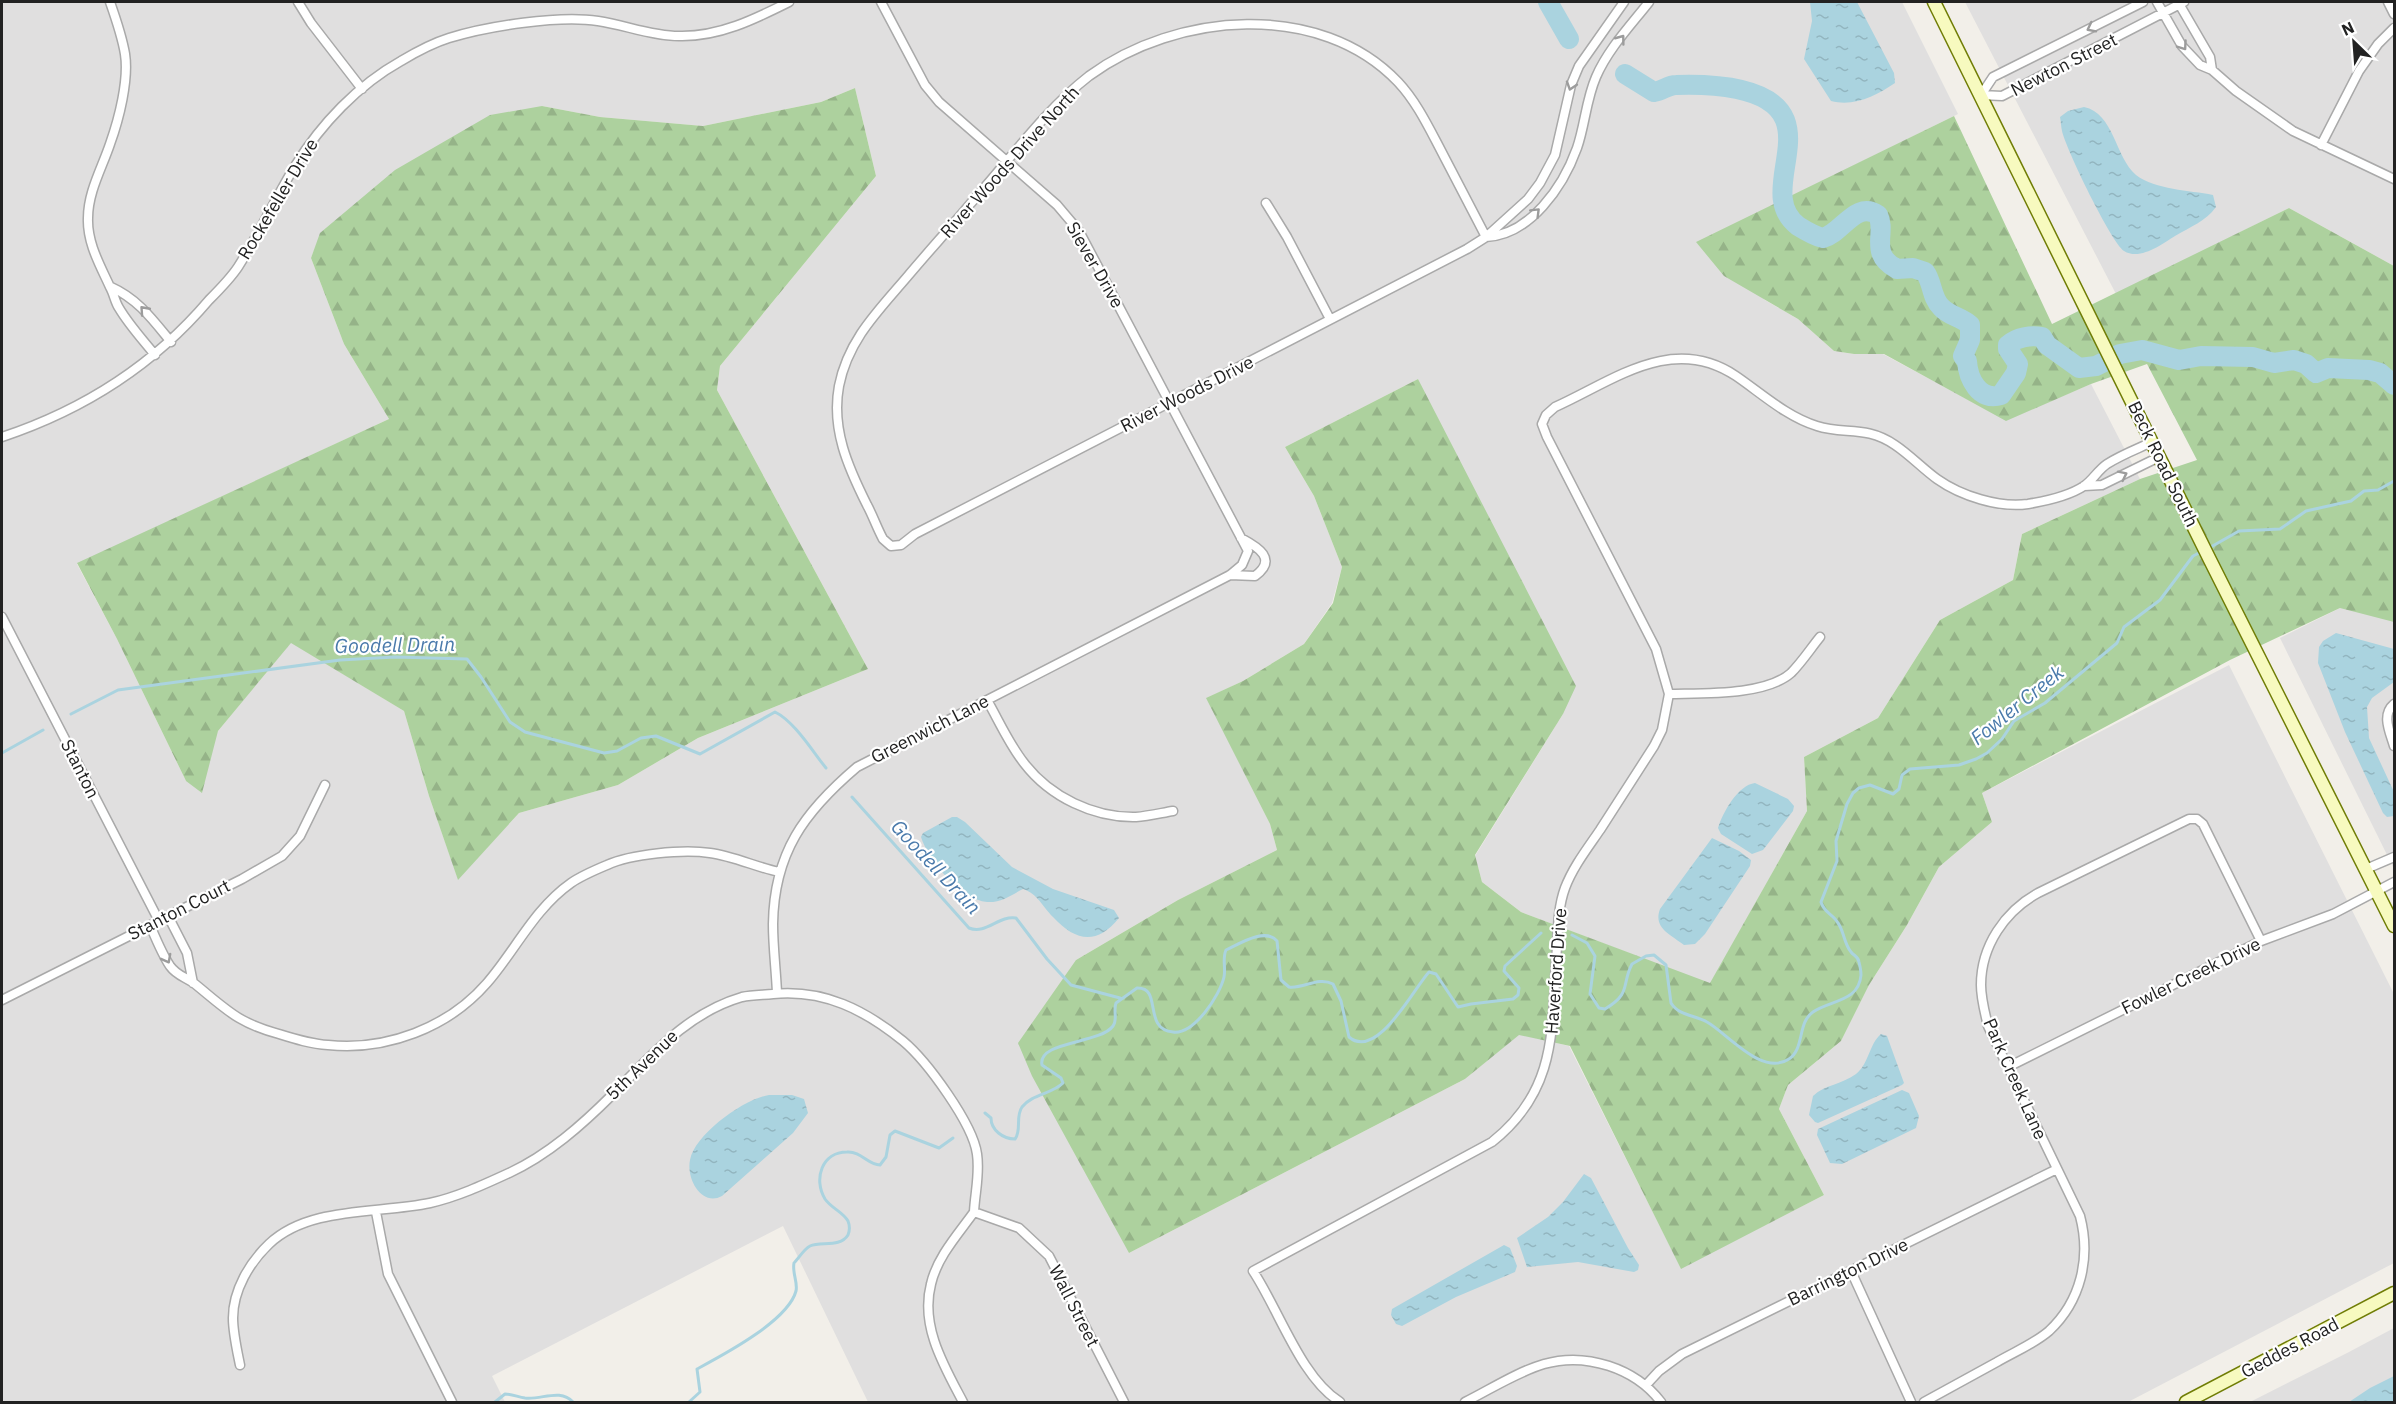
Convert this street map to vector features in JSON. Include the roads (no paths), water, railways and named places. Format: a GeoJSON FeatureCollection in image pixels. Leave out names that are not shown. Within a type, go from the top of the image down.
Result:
{"type":"FeatureCollection","features":[{"type":"Feature","properties":{"kind":"main road","name":"Beck Road South"},"geometry":{"type":"LineString","coordinates":[[1934,2],[2394,926]]}},
{"type":"Feature","properties":{"kind":"main road","name":"Geddes Road"},"geometry":{"type":"LineString","coordinates":[[2186,1402],[2394,1293]]}},
{"type":"Feature","properties":{"kind":"street"},"geometry":{"type":"LineString","coordinates":[[110,2],[125,57],[122,103],[111,143],[96,180],[88,218],[95,252],[117,306],[155,355]]}},
{"type":"Feature","properties":{"kind":"street"},"geometry":{"type":"LineString","coordinates":[[298,2],[311,23],[362,89]]}},
{"type":"Feature","properties":{"kind":"street","name":"Rockefeller Drive"},"geometry":{"type":"LineString","coordinates":[[2,437],[53,419],[90,400],[171,342],[236,270],[310,144],[324,126],[362,89],[400,61],[450,38],[504,26],[558,20],[587,20],[680,36],[715,33],[753,20],[789,2]]}},
{"type":"Feature","properties":{"kind":"street","name":"Siever Drive"},"geometry":{"type":"LineString","coordinates":[[881,2],[925,85],[939,102],[1057,205],[1079,231],[1248,550],[1246,556]]}},
{"type":"Feature","properties":{"kind":"street","name":"River Woods Drive"},"geometry":{"type":"LineString","coordinates":[[887,543],[901,545],[915,534],[1486,237],[1528,199],[1548,170],[1559,144],[1567,102],[1579,66],[1624,2]]}},
{"type":"Feature","properties":{"kind":"street","name":"River Woods Drive"},"geometry":{"type":"LineString","coordinates":[[1486,237],[1504,235],[1521,226],[1542,206],[1559,185],[1577,149],[1596,77],[1649,2]]}},
{"type":"Feature","properties":{"kind":"street","name":"Newton Street"},"geometry":{"type":"LineString","coordinates":[[2143,2],[1993,77],[1981,94],[2002,96],[2181,2]]}},
{"type":"Feature","properties":{"kind":"street"},"geometry":{"type":"LineString","coordinates":[[2157,2],[2190,56],[2200,65],[2212,70],[2276,120],[2394,179]]}},
{"type":"Feature","properties":{"kind":"street"},"geometry":{"type":"LineString","coordinates":[[2181,2],[2210,57],[2212,70]]}},
{"type":"Feature","properties":{"kind":"street"},"geometry":{"type":"LineString","coordinates":[[2388,2],[2394,14]]}},
{"type":"Feature","properties":{"kind":"street","name":"River Woods Drive North"},"geometry":{"type":"LineString","coordinates":[[887,543],[849,469],[841,444],[837,405],[844,368],[856,341],[872,317],[1072,91],[1104,67],[1137,48],[1172,34],[1210,26],[1251,23],[1294,26],[1327,34],[1353,46],[1378,63],[1399,82],[1422,115],[1486,237]]}},
{"type":"Feature","properties":{"kind":"street"},"geometry":{"type":"LineString","coordinates":[[2321,144],[2359,71],[2378,44],[2394,28]]}},
{"type":"Feature","properties":{"kind":"street"},"geometry":{"type":"LineString","coordinates":[[1266,204],[1287,237],[1330,319]]}},
{"type":"Feature","properties":{"kind":"street"},"geometry":{"type":"LineString","coordinates":[[111,287],[126,294],[141,306],[171,342]]}},
{"type":"Feature","properties":{"kind":"street","name":"Haverford Drive"},"geometry":{"type":"LineString","coordinates":[[1340,1402],[1323,1388],[1307,1368],[1269,1295],[1253,1271],[1492,1142],[1509,1127],[1527,1105],[1538,1086],[1549,1052],[1559,918],[1565,889],[1576,866],[1662,730],[1669,694],[1656,649],[1547,437],[1542,424],[1546,416],[1555,407],[1636,367],[1659,360],[1700,361],[1724,368],[1788,412],[1817,426],[1865,431],[1893,444],[1937,478],[1962,492],[1993,501],[2027,504],[2064,495],[2084,486]]}},
{"type":"Feature","properties":{"kind":"street"},"geometry":{"type":"LineString","coordinates":[[2084,486],[2106,465],[2152,442]]}},
{"type":"Feature","properties":{"kind":"street"},"geometry":{"type":"LineString","coordinates":[[2084,486],[2102,485],[2159,457]]}},
{"type":"Feature","properties":{"kind":"street","name":"Siever Drive"},"geometry":{"type":"LineString","coordinates":[[1241,538],[1263,552],[1266,557],[1265,565]]}},
{"type":"Feature","properties":{"kind":"street","name":"Greenwich Lane"},"geometry":{"type":"LineString","coordinates":[[777,993],[773,926],[780,872],[799,828],[813,808],[857,767],[1230,575],[1242,565],[1246,556]]}},
{"type":"Feature","properties":{"kind":"street","name":"Greenwich Lane"},"geometry":{"type":"LineString","coordinates":[[1230,575],[1255,576],[1265,565]]}},
{"type":"Feature","properties":{"kind":"street","name":"Stanton"},"geometry":{"type":"LineString","coordinates":[[2,617],[159,921]]}},
{"type":"Feature","properties":{"kind":"street"},"geometry":{"type":"LineString","coordinates":[[1669,694],[1750,690],[1771,683],[1790,674],[1820,637]]}},
{"type":"Feature","properties":{"kind":"street"},"geometry":{"type":"LineString","coordinates":[[987,700],[1023,763],[1055,793],[1077,805],[1108,814],[1136,817],[1173,811]]}},
{"type":"Feature","properties":{"kind":"street"},"geometry":{"type":"LineString","coordinates":[[2394,704],[2386,716],[2394,746]]}},
{"type":"Feature","properties":{"kind":"street","name":"Stanton Court"},"geometry":{"type":"LineString","coordinates":[[2,1000],[282,856],[300,836],[325,785]]}},
{"type":"Feature","properties":{"kind":"street","name":"Park Creek Lane"},"geometry":{"type":"LineString","coordinates":[[1924,1402],[2040,1338],[2058,1321],[2074,1297],[2083,1268],[2084,1237],[2075,1204],[1988,1026],[1981,983],[1987,955],[1997,932],[2012,912],[2031,896],[2178,823],[2197,819],[2207,832],[2261,941]]}},
{"type":"Feature","properties":{"kind":"street"},"geometry":{"type":"LineString","coordinates":[[150,925],[170,966],[179,977],[194,983],[240,1020],[264,1030],[321,1044],[346,1046],[377,1044],[410,1035],[459,1009],[485,985],[540,911],[571,883],[610,863],[653,853],[709,853],[780,872]]}},
{"type":"Feature","properties":{"kind":"street"},"geometry":{"type":"LineString","coordinates":[[2366,869],[2394,857]]}},
{"type":"Feature","properties":{"kind":"street","name":"Fowler Creek Drive"},"geometry":{"type":"LineString","coordinates":[[2008,1067],[2261,941],[2333,914],[2394,882]]}},
{"type":"Feature","properties":{"kind":"street"},"geometry":{"type":"LineString","coordinates":[[168,916],[187,953],[194,983]]}},
{"type":"Feature","properties":{"kind":"street","name":"5th Avenue"},"geometry":{"type":"LineString","coordinates":[[240,1365],[233,1317],[235,1306],[246,1274],[260,1254],[281,1234],[300,1223],[323,1217],[432,1203],[512,1172],[553,1147],[575,1130],[686,1023],[714,1008],[743,997],[777,993],[819,996],[838,1001],[881,1023],[911,1048],[962,1114],[972,1134],[979,1170],[974,1212]]}},
{"type":"Feature","properties":{"kind":"street","name":"Barrington Drive"},"geometry":{"type":"LineString","coordinates":[[1646,1385],[1659,1371],[1682,1354],[2057,1169]]}},
{"type":"Feature","properties":{"kind":"street"},"geometry":{"type":"LineString","coordinates":[[376,1212],[388,1274],[452,1402]]}},
{"type":"Feature","properties":{"kind":"street"},"geometry":{"type":"LineString","coordinates":[[963,1402],[938,1353],[930,1326],[929,1298],[931,1283],[941,1260],[974,1212]]}},
{"type":"Feature","properties":{"kind":"street","name":"Wall Street"},"geometry":{"type":"LineString","coordinates":[[974,1212],[1019,1228],[1049,1256],[1124,1402]]}},
{"type":"Feature","properties":{"kind":"street"},"geometry":{"type":"LineString","coordinates":[[1851,1271],[1911,1402]]}},
{"type":"Feature","properties":{"kind":"street"},"geometry":{"type":"LineString","coordinates":[[1465,1402],[1527,1371],[1562,1360],[1605,1365],[1627,1374],[1646,1385],[1660,1402]]}},
{"type":"Feature","properties":{"kind":"water"},"geometry":{"type":"Polygon","coordinates":[[[1810,2],[1857,2],[1894,73],[1895,83],[1864,99],[1848,103],[1831,101],[1804,59],[1812,21],[1810,2]]]}},
{"type":"Feature","properties":{"kind":"water"},"geometry":{"type":"Polygon","coordinates":[[[2084,107],[2094,111],[2102,118],[2123,158],[2136,175],[2163,187],[2213,195],[2216,207],[2203,220],[2151,250],[2137,254],[2124,251],[2109,231],[2062,131],[2060,117],[2068,111],[2084,107]]]}},
{"type":"Feature","properties":{"kind":"water"},"geometry":{"type":"Polygon","coordinates":[[[2336,633],[2394,649],[2394,682],[2372,698],[2367,707],[2369,738],[2394,792],[2394,816],[2387,817],[2383,813],[2345,732],[2318,663],[2319,647],[2323,641],[2336,633]]]}},
{"type":"Feature","properties":{"kind":"water"},"geometry":{"type":"Polygon","coordinates":[[[1755,783],[1788,799],[1794,806],[1793,811],[1763,850],[1752,854],[1721,834],[1718,828],[1727,807],[1737,794],[1755,783]]]}},
{"type":"Feature","properties":{"kind":"water"},"geometry":{"type":"Polygon","coordinates":[[[952,817],[965,822],[1012,867],[1053,889],[1114,910],[1119,918],[1103,933],[1086,937],[1070,932],[1049,913],[1036,897],[1023,889],[992,902],[977,900],[967,894],[938,867],[921,837],[923,833],[952,817]]]}},
{"type":"Feature","properties":{"kind":"water"},"geometry":{"type":"Polygon","coordinates":[[[1712,838],[1739,851],[1751,860],[1750,866],[1705,934],[1695,944],[1684,945],[1664,930],[1658,916],[1660,909],[1712,838]]]}},
{"type":"Feature","properties":{"kind":"water"},"geometry":{"type":"Polygon","coordinates":[[[1881,1034],[1887,1036],[1904,1083],[1818,1123],[1815,1122],[1809,1115],[1813,1096],[1856,1074],[1864,1065],[1874,1043],[1881,1034]]]}},
{"type":"Feature","properties":{"kind":"water"},"geometry":{"type":"Polygon","coordinates":[[[1902,1090],[1909,1093],[1919,1116],[1916,1128],[1842,1164],[1830,1163],[1817,1135],[1818,1129],[1902,1090]]]}},
{"type":"Feature","properties":{"kind":"water"},"geometry":{"type":"Polygon","coordinates":[[[769,1095],[792,1095],[804,1099],[808,1113],[793,1133],[722,1196],[708,1198],[697,1189],[690,1175],[690,1160],[694,1150],[711,1129],[734,1110],[769,1095]]]}},
{"type":"Feature","properties":{"kind":"water"},"geometry":{"type":"Polygon","coordinates":[[[1584,1174],[1591,1178],[1639,1265],[1638,1270],[1634,1272],[1578,1262],[1527,1267],[1517,1238],[1548,1217],[1563,1202],[1584,1174]]]}},
{"type":"Feature","properties":{"kind":"water"},"geometry":{"type":"Polygon","coordinates":[[[1504,1245],[1510,1248],[1517,1266],[1515,1272],[1456,1297],[1402,1326],[1396,1324],[1391,1315],[1392,1309],[1504,1245]]]}},
{"type":"Feature","properties":{"kind":"water"},"geometry":{"type":"Polygon","coordinates":[[[2394,1376],[2394,1402],[2349,1402],[2370,1388],[2394,1376]]]}},
{"type":"Feature","properties":{"kind":"waterway"},"geometry":{"type":"LineString","coordinates":[[1548,2],[1569,39]]}},
{"type":"Feature","properties":{"kind":"waterway"},"geometry":{"type":"LineString","coordinates":[[1625,74],[1654,92],[1676,85],[1720,86],[1753,93],[1778,108],[1785,120],[1788,133],[1782,190],[1783,203],[1788,215],[1798,226],[1823,238],[1856,214],[1870,211],[1878,215],[1881,250],[1888,263],[1897,269],[1913,268],[1925,272],[1935,299],[1941,307],[1970,325],[1970,340],[1963,356],[1967,361],[1972,381],[1981,392],[1987,395],[2001,395],[2016,373],[2018,364],[2008,349],[2008,345],[2020,338],[2033,336],[2042,337],[2047,345],[2079,368],[2096,366],[2120,354],[2142,350],[2179,360],[2201,356],[2253,357],[2274,363],[2294,360],[2306,364],[2316,373],[2328,368],[2369,370],[2380,373],[2394,385]]}},
{"type":"Feature","properties":{"kind":"waterway","name":"Fowler Creek"},"geometry":{"type":"LineString","coordinates":[[2209,548],[2239,531],[2280,529],[2306,511],[2351,501],[2364,491],[2378,490],[2394,481]]}},
{"type":"Feature","properties":{"kind":"waterway","name":"Fowler Creek"},"geometry":{"type":"LineString","coordinates":[[1572,935],[1587,943],[1595,956],[1590,994],[1599,1008],[1605,1009],[1623,993],[1632,964],[1646,956],[1654,955],[1666,965],[1671,1003],[1674,1007],[1707,1022],[1756,1058],[1779,1063],[1789,1059],[1797,1049],[1808,1017],[1820,1008],[1843,999],[1859,984],[1861,975],[1857,957],[1849,949],[1838,923],[1824,909],[1821,902],[1837,861],[1836,841],[1847,804],[1853,793],[1859,788],[1870,785],[1893,794],[1899,789],[1902,775],[1910,769],[1959,765],[1987,753],[2002,739],[2014,721],[2045,703],[2117,643],[2124,627],[2160,600],[2193,556],[2203,551]]}},
{"type":"Feature","properties":{"kind":"waterway","name":"Goodell Drain"},"geometry":{"type":"LineString","coordinates":[[71,714],[118,690],[340,660],[395,657],[467,659],[510,722],[525,732],[604,753],[617,751],[641,738],[656,736],[700,754],[775,712],[796,729],[826,768]]}},
{"type":"Feature","properties":{"kind":"waterway","name":"Goodell Drain"},"geometry":{"type":"LineString","coordinates":[[2,753],[43,730]]}},
{"type":"Feature","properties":{"kind":"waterway","name":"Goodell Drain"},"geometry":{"type":"LineString","coordinates":[[852,797],[969,928],[981,929],[1004,919],[1016,918],[1047,959],[1071,985],[1120,998]]}},
{"type":"Feature","properties":{"kind":"waterway","name":"Fowler Creek"},"geometry":{"type":"LineString","coordinates":[[985,1113],[991,1118],[998,1133],[1015,1139],[1022,1107],[1031,1099],[1063,1083],[1061,1078],[1042,1065],[1043,1057],[1049,1051],[1059,1047],[1106,1032],[1113,1026],[1116,1003],[1137,988],[1145,989],[1149,994],[1158,1024],[1164,1029],[1173,1032],[1189,1027],[1205,1012],[1222,985],[1226,950],[1252,938],[1266,936],[1277,941],[1281,980],[1289,987],[1322,981],[1333,984],[1341,1001],[1349,1037],[1360,1042],[1371,1039],[1394,1020],[1429,972],[1436,974],[1458,1007],[1513,999],[1518,995],[1519,988],[1504,971],[1505,966],[1541,933]]}},
{"type":"Feature","properties":{"kind":"waterway","name":"Fowler Creek"},"geometry":{"type":"LineString","coordinates":[[689,1402],[700,1392],[697,1369],[753,1336],[781,1314],[791,1302],[796,1291],[794,1263],[803,1252],[810,1246],[840,1242],[848,1235],[850,1228],[848,1221],[825,1199],[821,1191],[820,1175],[826,1162],[838,1153],[852,1152],[880,1165],[886,1157],[890,1135],[895,1131],[939,1148],[953,1138]]}},
{"type":"Feature","properties":{"kind":"waterway","name":"Fowler Creek"},"geometry":{"type":"LineString","coordinates":[[495,1402],[505,1394],[525,1398],[557,1395],[573,1402]]}}]}
